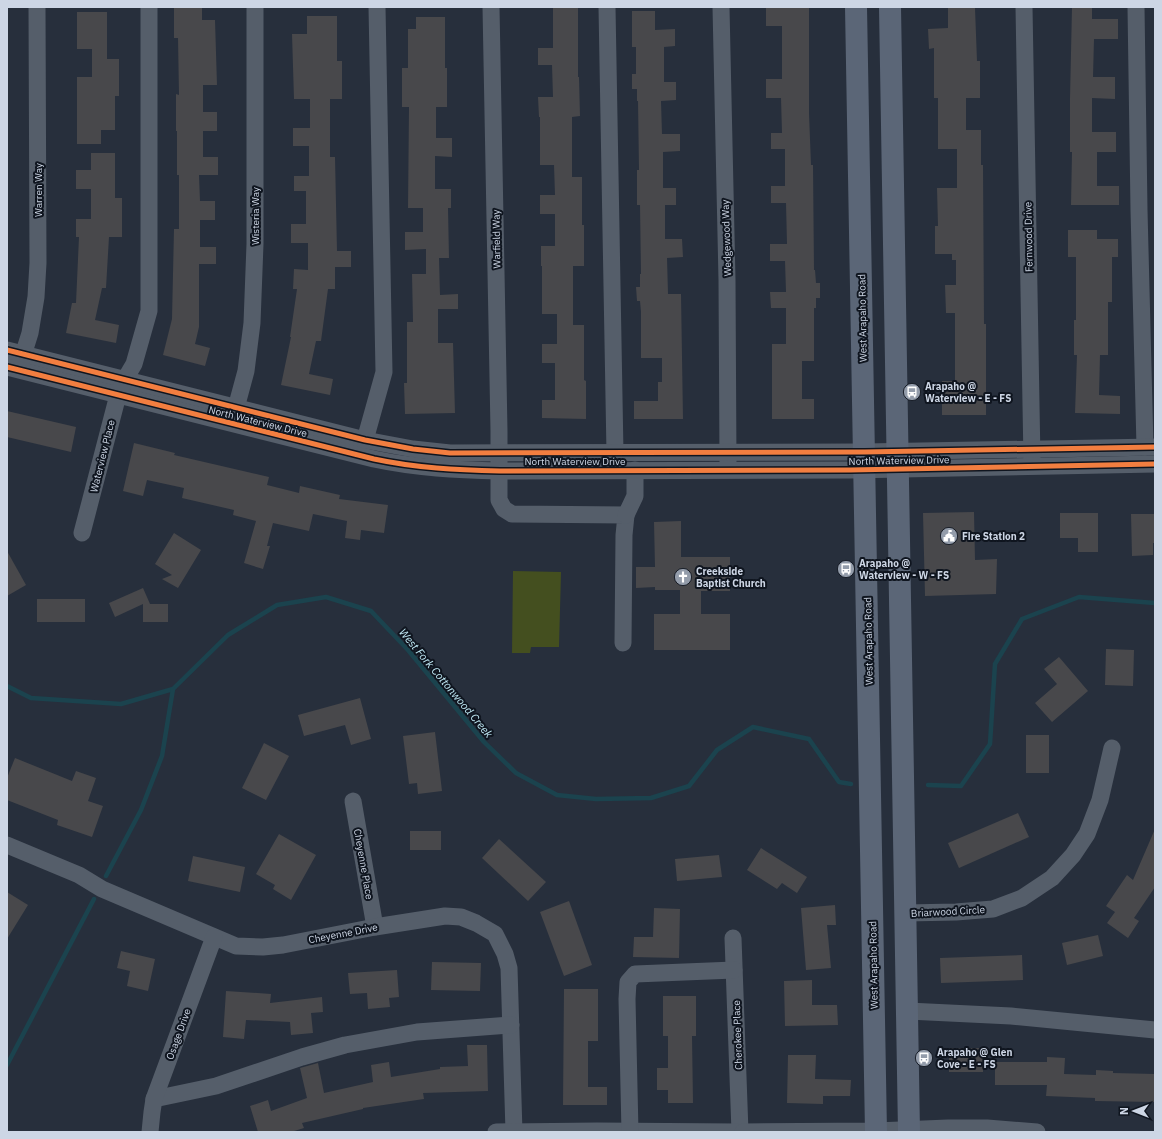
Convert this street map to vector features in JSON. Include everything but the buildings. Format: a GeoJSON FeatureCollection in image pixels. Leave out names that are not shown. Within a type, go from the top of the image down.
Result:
{"type":"FeatureCollection","features":[{"type":"Feature","properties":{"kind":"main road","name":"West Arapaho Road"},"geometry":{"type":"LineString","coordinates":[[856,7],[876,1131]]}},
{"type":"Feature","properties":{"kind":"main road"},"geometry":{"type":"LineString","coordinates":[[890,7],[909,1131]]}},
{"type":"Feature","properties":{"kind":"main road"},"geometry":{"type":"LineString","coordinates":[[871,794],[878,808],[882,824],[885,869],[885,903],[888,908],[906,914]]}},
{"type":"Feature","properties":{"kind":"street","name":"Warren Way"},"geometry":{"type":"LineString","coordinates":[[16,364],[30,332],[36,297],[38,263],[37,7]]}},
{"type":"Feature","properties":{"kind":"street","name":"Waterview Place"},"geometry":{"type":"LineString","coordinates":[[82,533],[121,388],[134,364],[149,311],[149,7]]}},
{"type":"Feature","properties":{"kind":"street","name":"Wisteria Way"},"geometry":{"type":"LineString","coordinates":[[234,415],[246,371],[252,323],[255,244],[255,7]]}},
{"type":"Feature","properties":{"kind":"street"},"geometry":{"type":"LineString","coordinates":[[365,440],[384,372],[377,7]]}},
{"type":"Feature","properties":{"kind":"street","name":"Warfield Way"},"geometry":{"type":"LineString","coordinates":[[492,7],[500,453],[499,500],[504,509],[512,514],[626,515]]}},
{"type":"Feature","properties":{"kind":"street"},"geometry":{"type":"LineString","coordinates":[[607,7],[615,453]]}},
{"type":"Feature","properties":{"kind":"street","name":"Wedgewood Way"},"geometry":{"type":"LineString","coordinates":[[721,7],[727,280],[728,470]]}},
{"type":"Feature","properties":{"kind":"street","name":"Fernwood Drive"},"geometry":{"type":"LineString","coordinates":[[1024,7],[1032,466]]}},
{"type":"Feature","properties":{"kind":"street"},"geometry":{"type":"LineString","coordinates":[[1136,7],[1139,210],[1150,447]]}},
{"type":"Feature","properties":{"kind":"street","name":"North Waterview Drive"},"geometry":{"type":"LineString","coordinates":[[7,350],[16,364],[234,415],[414,449],[450,453],[728,453],[865,461]]}},
{"type":"Feature","properties":{"kind":"street","name":"North Waterview Drive"},"geometry":{"type":"LineString","coordinates":[[234,415],[399,464],[458,470],[728,470],[898,460],[1032,449],[1150,447]]}},
{"type":"Feature","properties":{"kind":"street","name":"North Waterview Drive"},"geometry":{"type":"LineString","coordinates":[[898,460],[1032,466],[1155,464]]}},
{"type":"Feature","properties":{"kind":"street"},"geometry":{"type":"LineString","coordinates":[[623,643],[624,535],[626,515],[635,496],[635,470]]}},
{"type":"Feature","properties":{"kind":"street","name":"Briarwood Circle"},"geometry":{"type":"LineString","coordinates":[[906,914],[993,909],[1022,898],[1052,878],[1073,855],[1087,834],[1100,800],[1112,748]]}},
{"type":"Feature","properties":{"kind":"street","name":"Cheyenne Place"},"geometry":{"type":"LineString","coordinates":[[353,801],[375,927]]}},
{"type":"Feature","properties":{"kind":"street","name":"Cheyenne Drive"},"geometry":{"type":"LineString","coordinates":[[7,845],[79,875],[102,889],[236,946],[263,947],[283,945],[375,927],[445,916],[461,917],[476,923],[495,934],[505,954],[509,968],[514,1132]]}},
{"type":"Feature","properties":{"kind":"street","name":"Osage Drive"},"geometry":{"type":"LineString","coordinates":[[150,1132],[154,1099],[214,937]]}},
{"type":"Feature","properties":{"kind":"street","name":"Cherokee Place"},"geometry":{"type":"LineString","coordinates":[[733,938],[739,1132]]}},
{"type":"Feature","properties":{"kind":"street"},"geometry":{"type":"LineString","coordinates":[[630,1131],[626,998],[628,982],[635,974],[734,970]]}},
{"type":"Feature","properties":{"kind":"street"},"geometry":{"type":"LineString","coordinates":[[908,1011],[1010,1016],[1155,1030]]}},
{"type":"Feature","properties":{"kind":"street"},"geometry":{"type":"LineString","coordinates":[[154,1099],[216,1086],[302,1057],[346,1045],[417,1032],[511,1025]]}},
{"type":"Feature","properties":{"kind":"street"},"geometry":{"type":"LineString","coordinates":[[743,1132],[909,1131],[987,1128],[1038,1132]]}},
{"type":"Feature","properties":{"kind":"street"},"geometry":{"type":"LineString","coordinates":[[496,1132],[739,1132]]}},
{"type":"Feature","properties":{"kind":"green space"},"geometry":{"type":"Polygon","coordinates":[[[513,571],[561,572],[559,647],[531,647],[530,653],[512,653],[513,571]]]}},
{"type":"Feature","properties":{"kind":"waterway","name":"West Fork Cottonwood Creek"},"geometry":{"type":"LineString","coordinates":[[7,686],[31,698],[121,704],[173,689],[228,635],[277,605],[326,597],[371,611],[408,650],[484,742],[516,773],[557,795],[596,799],[651,798],[689,786],[717,750],[753,727],[809,739],[839,782],[851,784]]}},
{"type":"Feature","properties":{"kind":"waterway","name":"West Fork Cottonwood Creek"},"geometry":{"type":"LineString","coordinates":[[928,785],[961,786],[990,744],[995,664],[1022,619],[1079,597],[1155,603]]}},
{"type":"Feature","properties":{"kind":"waterway"},"geometry":{"type":"LineString","coordinates":[[106,876],[141,810],[162,756],[173,689]]}},
{"type":"Feature","properties":{"kind":"waterway"},"geometry":{"type":"LineString","coordinates":[[7,1065],[94,899]]}},
{"type":"Feature","properties":{"kind":"cycle path"},"geometry":{"type":"LineString","coordinates":[[7,350],[365,440],[413,449],[450,453],[865,452],[1155,447]]}},
{"type":"Feature","properties":{"kind":"cycle path"},"geometry":{"type":"LineString","coordinates":[[7,367],[374,459],[405,465],[437,468],[500,471],[850,470],[1155,464]]}},
{"type":"Feature","properties":{"kind":"place","name":"Arapaho @ Waterview - E - FS"},"geometry":{"type":"Point","coordinates":[912,392]}},
{"type":"Feature","properties":{"kind":"place","name":"Fire Station 2"},"geometry":{"type":"Point","coordinates":[949,536]}},
{"type":"Feature","properties":{"kind":"place","name":"Arapaho @ Waterview - W - FS"},"geometry":{"type":"Point","coordinates":[846,569]}},
{"type":"Feature","properties":{"kind":"place","name":"Creekside Baptist Church"},"geometry":{"type":"Point","coordinates":[683,577]}},
{"type":"Feature","properties":{"kind":"place","name":"Arapaho @ Glen Cove - E - FS"},"geometry":{"type":"Point","coordinates":[924,1058]}}]}
